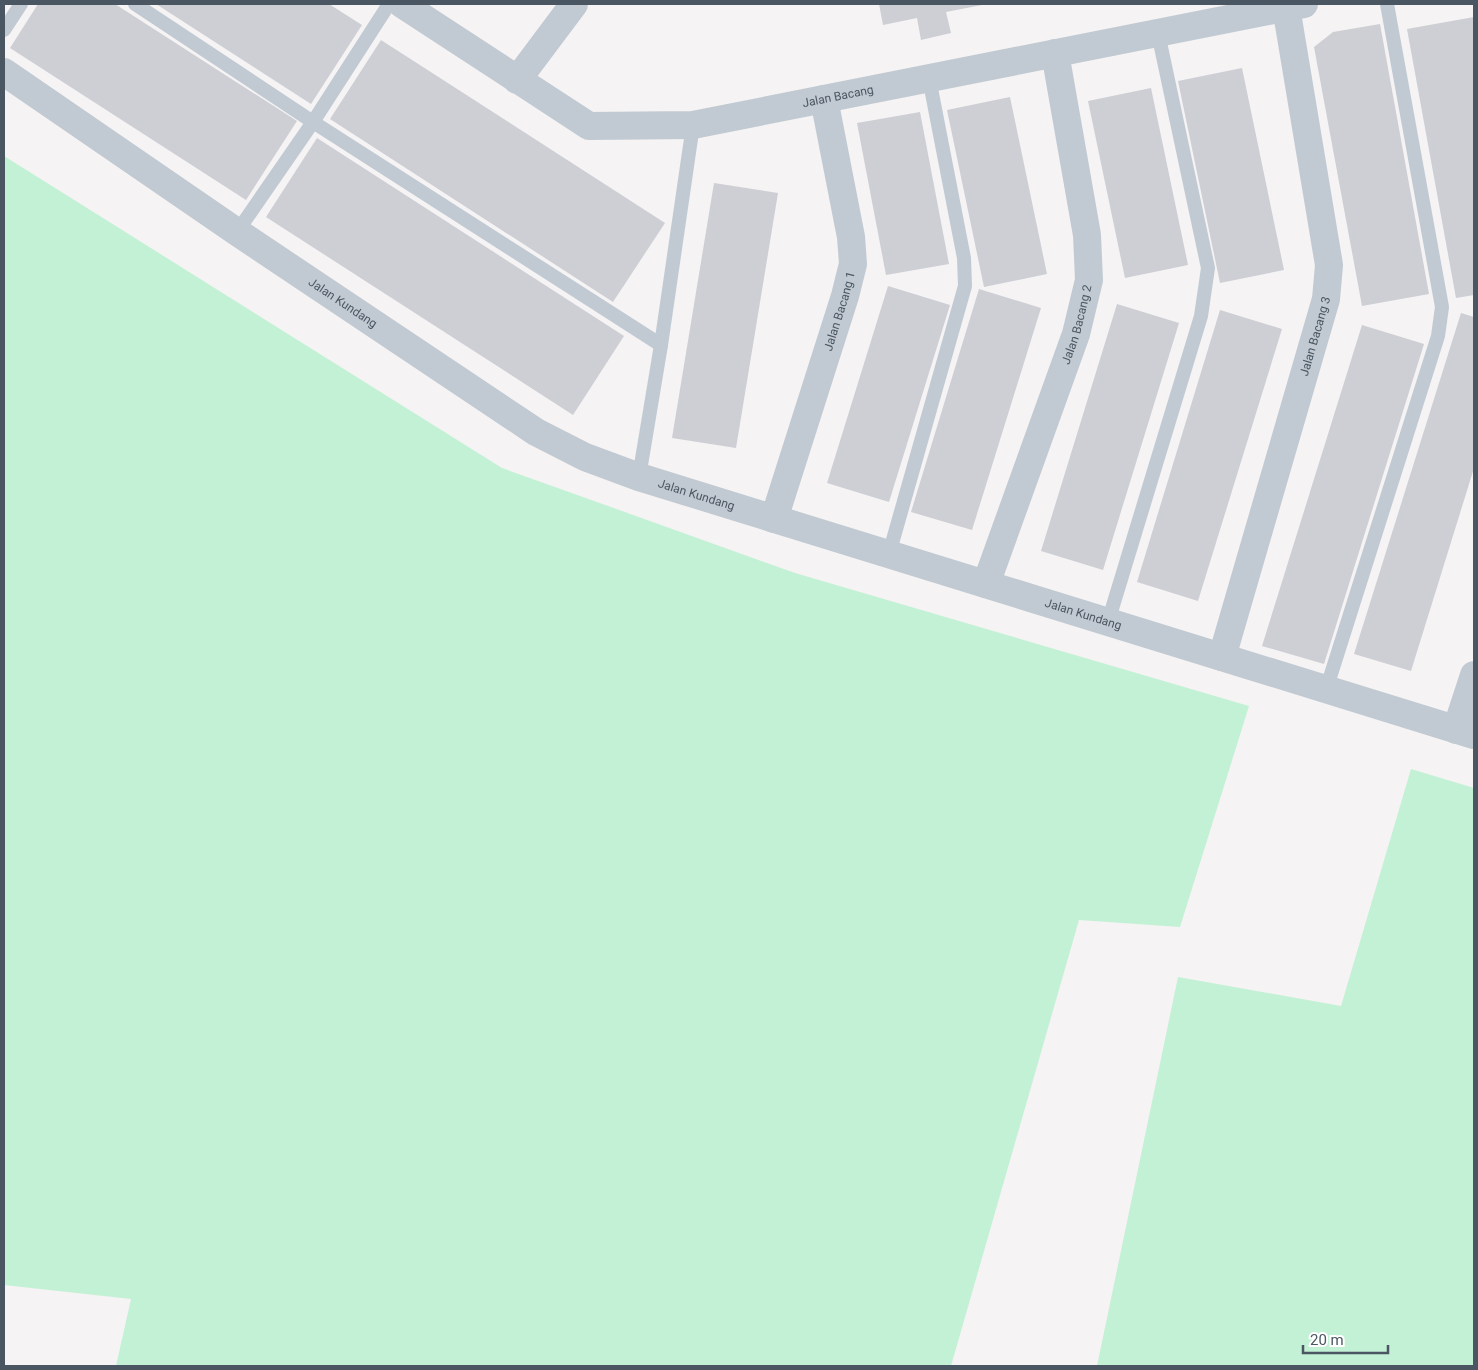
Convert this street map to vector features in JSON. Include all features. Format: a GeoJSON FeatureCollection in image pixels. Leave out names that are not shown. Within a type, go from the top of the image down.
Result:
{"type":"FeatureCollection","features":[{"type":"Feature","properties":{"kind":"street","name":"Jalan Bacang"},"geometry":{"type":"LineString","coordinates":[[402,4],[589,126],[693,125],[1295,6]]}},
{"type":"Feature","properties":{"kind":"street"},"geometry":{"type":"LineString","coordinates":[[517,80],[574,4]]}},
{"type":"Feature","properties":{"kind":"street","name":"Jalan Bacang 3"},"geometry":{"type":"LineString","coordinates":[[1222,657],[1326,299],[1329,265],[1295,6]]}},
{"type":"Feature","properties":{"kind":"street","name":"Jalan Bacang 2"},"geometry":{"type":"LineString","coordinates":[[986,584],[1076,334],[1089,280],[1088,236],[1055,53]]}},
{"type":"Feature","properties":{"kind":"street","name":"Jalan Kundang"},"geometry":{"type":"LineString","coordinates":[[4,72],[237,232],[536,432],[585,457],[639,477],[1465,732]]}},
{"type":"Feature","properties":{"kind":"street","name":"Jalan Bacang 1"},"geometry":{"type":"LineString","coordinates":[[774,519],[846,296],[852,264],[851,237],[824,99]]}},
{"type":"Feature","properties":{"kind":"street"},"geometry":{"type":"LineString","coordinates":[[1465,732],[1474,675]]}},
{"type":"Feature","properties":{"kind":"lane"},"geometry":{"type":"LineString","coordinates":[[4,30],[21,4]]}},
{"type":"Feature","properties":{"kind":"lane"},"geometry":{"type":"LineString","coordinates":[[135,4],[313,122],[661,345]]}},
{"type":"Feature","properties":{"kind":"lane"},"geometry":{"type":"LineString","coordinates":[[237,232],[313,122],[389,4]]}},
{"type":"Feature","properties":{"kind":"lane"},"geometry":{"type":"LineString","coordinates":[[1326,690],[1438,336],[1442,307],[1387,4]]}},
{"type":"Feature","properties":{"kind":"lane"},"geometry":{"type":"LineString","coordinates":[[1108,622],[1201,316],[1208,268],[1158,33]]}},
{"type":"Feature","properties":{"kind":"lane"},"geometry":{"type":"LineString","coordinates":[[889,554],[965,286],[964,258],[929,78]]}},
{"type":"Feature","properties":{"kind":"lane"},"geometry":{"type":"LineString","coordinates":[[639,477],[661,345],[693,125]]}},
{"type":"Feature","properties":{"kind":"green space"},"geometry":{"type":"Polygon","coordinates":[[[4,156],[502,468],[795,573],[1249,706],[1180,927],[1079,920],[951,1366],[116,1366],[131,1299],[4,1285],[4,156]]]}},
{"type":"Feature","properties":{"kind":"green space"},"geometry":{"type":"Polygon","coordinates":[[[1411,769],[1474,788],[1474,1366],[1097,1366],[1178,977],[1341,1006],[1411,769]]]}},
{"type":"Feature","properties":{"kind":"building"},"geometry":{"type":"Polygon","coordinates":[[[38,4],[115,4],[297,121],[246,200],[10,48],[38,4]]]}},
{"type":"Feature","properties":{"kind":"building"},"geometry":{"type":"Polygon","coordinates":[[[156,4],[329,4],[362,25],[311,104],[156,4]]]}},
{"type":"Feature","properties":{"kind":"building"},"geometry":{"type":"Polygon","coordinates":[[[879,4],[982,5],[946,12],[951,33],[921,40],[917,18],[883,25],[879,4]]]}},
{"type":"Feature","properties":{"kind":"building"},"geometry":{"type":"Polygon","coordinates":[[[1474,17],[1474,295],[1456,298],[1407,29],[1474,17]]]}},
{"type":"Feature","properties":{"kind":"building"},"geometry":{"type":"Polygon","coordinates":[[[1380,24],[1429,294],[1362,306],[1314,47],[1333,32],[1380,24]]]}},
{"type":"Feature","properties":{"kind":"building"},"geometry":{"type":"Polygon","coordinates":[[[381,40],[665,223],[613,302],[330,119],[381,40]]]}},
{"type":"Feature","properties":{"kind":"building"},"geometry":{"type":"Polygon","coordinates":[[[1242,68],[1284,270],[1220,283],[1178,81],[1242,68]]]}},
{"type":"Feature","properties":{"kind":"building"},"geometry":{"type":"Polygon","coordinates":[[[1151,88],[1188,265],[1125,278],[1088,101],[1151,88]]]}},
{"type":"Feature","properties":{"kind":"building"},"geometry":{"type":"Polygon","coordinates":[[[1010,97],[1047,274],[984,287],[947,110],[1010,97]]]}},
{"type":"Feature","properties":{"kind":"building"},"geometry":{"type":"Polygon","coordinates":[[[920,112],[949,264],[886,275],[857,123],[920,112]]]}},
{"type":"Feature","properties":{"kind":"building"},"geometry":{"type":"Polygon","coordinates":[[[317,138],[624,336],[573,415],[266,217],[317,138]]]}},
{"type":"Feature","properties":{"kind":"building"},"geometry":{"type":"Polygon","coordinates":[[[714,183],[778,193],[736,448],[672,438],[714,183]]]}},
{"type":"Feature","properties":{"kind":"building"},"geometry":{"type":"Polygon","coordinates":[[[888,286],[950,305],[889,502],[827,483],[888,286]]]}},
{"type":"Feature","properties":{"kind":"building"},"geometry":{"type":"Polygon","coordinates":[[[979,289],[1041,308],[972,530],[911,512],[979,289]]]}},
{"type":"Feature","properties":{"kind":"building"},"geometry":{"type":"Polygon","coordinates":[[[1117,304],[1179,323],[1103,570],[1041,551],[1117,304]]]}},
{"type":"Feature","properties":{"kind":"building"},"geometry":{"type":"Polygon","coordinates":[[[1220,310],[1282,329],[1198,601],[1137,582],[1220,310]]]}},
{"type":"Feature","properties":{"kind":"building"},"geometry":{"type":"Polygon","coordinates":[[[1461,313],[1474,317],[1474,468],[1411,671],[1354,654],[1461,313]]]}},
{"type":"Feature","properties":{"kind":"building"},"geometry":{"type":"Polygon","coordinates":[[[1362,325],[1424,344],[1324,664],[1262,646],[1362,325]]]}}]}
